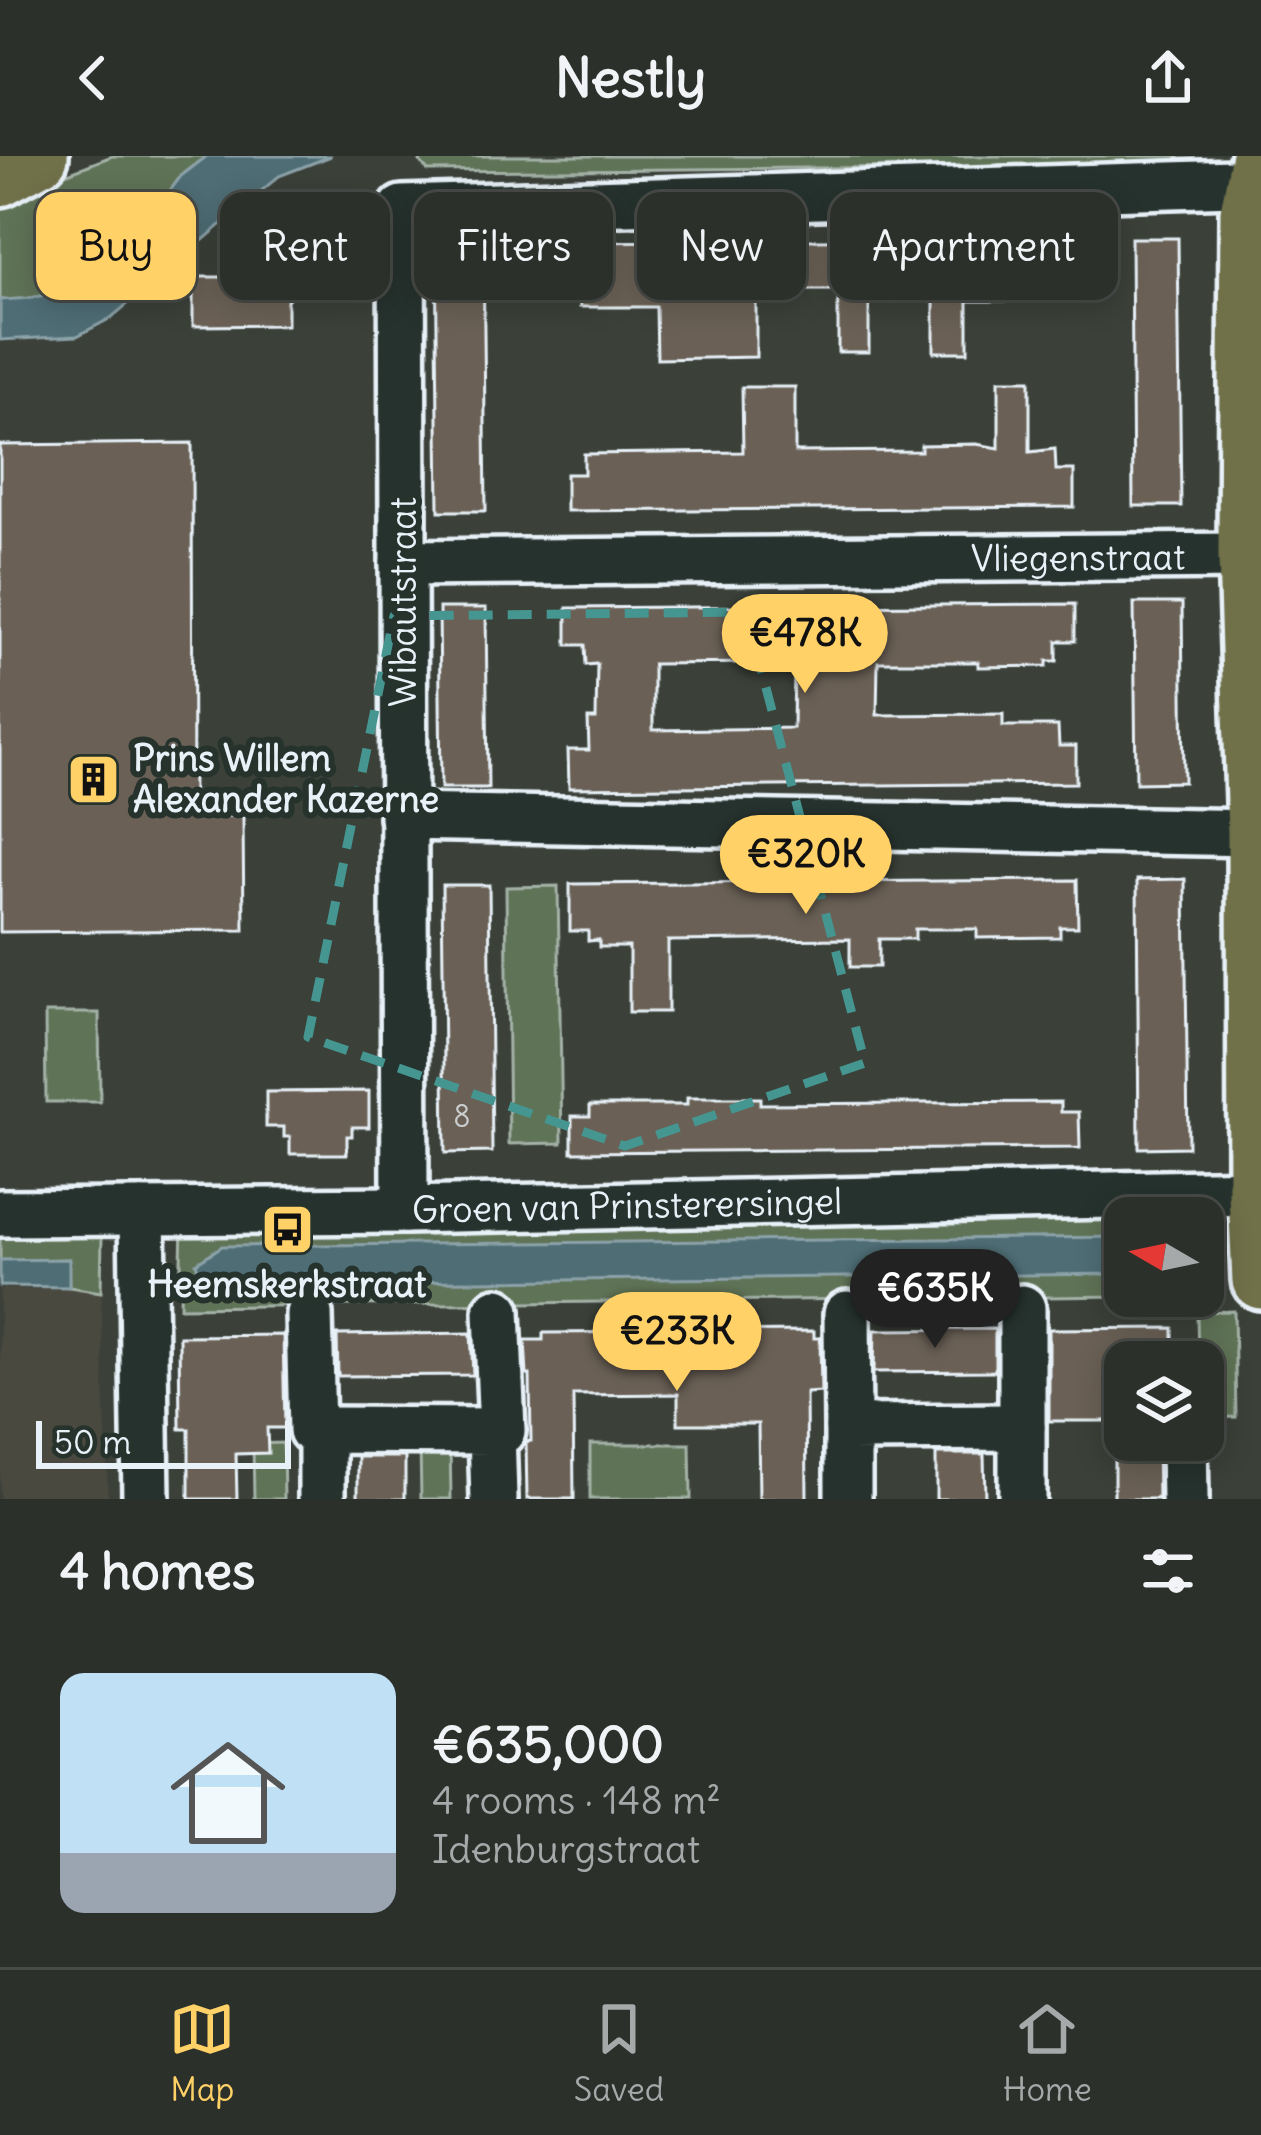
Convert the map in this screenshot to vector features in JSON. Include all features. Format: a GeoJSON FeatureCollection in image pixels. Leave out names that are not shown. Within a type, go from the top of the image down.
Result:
{"type":"FeatureCollection","features":[{"type":"Feature","properties":{"kind":"main road"},"geometry":{"type":"LineString","coordinates":[[0,178],[38,156]]}},
{"type":"Feature","properties":{"kind":"main road"},"geometry":{"type":"LineString","coordinates":[[1257,172],[1249,213],[1256,282],[1247,327],[1247,556],[1256,833],[1256,1192],[1261,1280]]}},
{"type":"Feature","properties":{"kind":"street","name":"Wibautstraat"},"geometry":{"type":"LineString","coordinates":[[405,1210],[402,209],[1234,183],[1257,172]]}},
{"type":"Feature","properties":{"kind":"street","name":"Vliegenstraat"},"geometry":{"type":"LineString","coordinates":[[403,563],[1247,556]]}},
{"type":"Feature","properties":{"kind":"street"},"geometry":{"type":"LineString","coordinates":[[404,817],[1256,833]]}},
{"type":"Feature","properties":{"kind":"street","name":"Groen van Prinsterersingel"},"geometry":{"type":"LineString","coordinates":[[0,1213],[405,1210],[1256,1192]]}},
{"type":"Feature","properties":{"kind":"street"},"geometry":{"type":"LineString","coordinates":[[142,1212],[146,1499]]}},
{"type":"Feature","properties":{"kind":"street"},"geometry":{"type":"LineString","coordinates":[[1022,1308],[1022,1499]]}},
{"type":"Feature","properties":{"kind":"street"},"geometry":{"type":"LineString","coordinates":[[309,1313],[311,1430],[502,1431],[497,1311]]}},
{"type":"Feature","properties":{"kind":"street"},"geometry":{"type":"LineString","coordinates":[[847,1314],[848,1499]]}},
{"type":"Feature","properties":{"kind":"street"},"geometry":{"type":"LineString","coordinates":[[848,1428],[1022,1427]]}},
{"type":"Feature","properties":{"kind":"street"},"geometry":{"type":"LineString","coordinates":[[322,1430],[322,1499]]}},
{"type":"Feature","properties":{"kind":"street"},"geometry":{"type":"LineString","coordinates":[[492,1431],[494,1499]]}},
{"type":"Feature","properties":{"kind":"street"},"geometry":{"type":"LineString","coordinates":[[1184,1461],[1185,1499]]}},
{"type":"Feature","properties":{"kind":"highlighted area"},"geometry":{"type":"Polygon","coordinates":[[[746,612],[865,1063],[625,1146],[308,1037],[394,616],[746,612]]]}},
{"type":"Feature","properties":{"kind":"shaded area"},"geometry":{"type":"Polygon","coordinates":[[[69,1287],[101,1292],[108,1499],[0,1499],[0,1289],[69,1287]]]}},
{"type":"Feature","properties":{"kind":"green space"},"geometry":{"type":"Polygon","coordinates":[[[112,156],[207,156],[169,192],[36,192],[36,296],[0,300],[0,199],[112,156]]]}},
{"type":"Feature","properties":{"kind":"green space"},"geometry":{"type":"Polygon","coordinates":[[[421,156],[1179,156],[1176,165],[428,171],[421,156]]]}},
{"type":"Feature","properties":{"kind":"green space"},"geometry":{"type":"Polygon","coordinates":[[[558,886],[562,1143],[509,1144],[506,887],[558,886]]]}},
{"type":"Feature","properties":{"kind":"green space"},"geometry":{"type":"Polygon","coordinates":[[[45,1013],[99,1013],[100,1102],[46,1102],[45,1013]]]}},
{"type":"Feature","properties":{"kind":"green space"},"geometry":{"type":"Polygon","coordinates":[[[1104,1216],[1104,1296],[180,1307],[182,1221],[1104,1216]]]}},
{"type":"Feature","properties":{"kind":"green space"},"geometry":{"type":"Polygon","coordinates":[[[0,1236],[102,1236],[101,1292],[69,1287],[68,1259],[0,1261],[0,1236]]]}},
{"type":"Feature","properties":{"kind":"green space"},"geometry":{"type":"Polygon","coordinates":[[[1224,1311],[1234,1311],[1236,1417],[1224,1417],[1224,1341],[1198,1341],[1197,1317],[1224,1317],[1224,1311]]]}},
{"type":"Feature","properties":{"kind":"green space"},"geometry":{"type":"Polygon","coordinates":[[[283,1443],[284,1499],[254,1499],[253,1444],[283,1443]]]}},
{"type":"Feature","properties":{"kind":"green space"},"geometry":{"type":"Polygon","coordinates":[[[450,1443],[451,1499],[421,1499],[420,1444],[450,1443]]]}},
{"type":"Feature","properties":{"kind":"green space"},"geometry":{"type":"Polygon","coordinates":[[[590,1444],[690,1444],[691,1499],[590,1499],[590,1444]]]}},
{"type":"Feature","properties":{"kind":"water"},"geometry":{"type":"Polygon","coordinates":[[[207,156],[331,156],[279,176],[260,192],[220,192],[220,226],[196,246],[196,192],[169,192],[207,156]]]}},
{"type":"Feature","properties":{"kind":"water"},"geometry":{"type":"Polygon","coordinates":[[[0,300],[132,300],[77,336],[0,340],[0,300]]]}},
{"type":"Feature","properties":{"kind":"water"},"geometry":{"type":"Polygon","coordinates":[[[1104,1237],[1104,1274],[202,1284],[196,1263],[222,1246],[1104,1237]]]}},
{"type":"Feature","properties":{"kind":"water"},"geometry":{"type":"Polygon","coordinates":[[[69,1259],[69,1287],[0,1286],[0,1260],[69,1259]]]}},
{"type":"Feature","properties":{"kind":"building"},"geometry":{"type":"Polygon","coordinates":[[[1131,238],[1178,238],[1181,506],[1133,506],[1131,238]]]}},
{"type":"Feature","properties":{"kind":"building"},"geometry":{"type":"Polygon","coordinates":[[[806,240],[830,240],[830,290],[806,290],[806,240]]]}},
{"type":"Feature","properties":{"kind":"building"},"geometry":{"type":"Polygon","coordinates":[[[613,242],[637,242],[637,300],[756,300],[756,357],[657,359],[656,307],[580,307],[580,300],[613,300],[613,242]]]}},
{"type":"Feature","properties":{"kind":"building"},"geometry":{"type":"Polygon","coordinates":[[[196,277],[220,277],[220,300],[287,300],[287,325],[193,326],[196,277]]]}},
{"type":"Feature","properties":{"kind":"building"},"geometry":{"type":"Polygon","coordinates":[[[437,300],[484,300],[486,511],[439,511],[437,300]]]}},
{"type":"Feature","properties":{"kind":"building"},"geometry":{"type":"Polygon","coordinates":[[[838,300],[1061,300],[968,301],[968,352],[934,352],[934,301],[869,302],[869,352],[838,352],[838,300]]]}},
{"type":"Feature","properties":{"kind":"building"},"geometry":{"type":"Polygon","coordinates":[[[999,380],[1030,380],[1030,452],[1055,449],[1056,470],[1074,470],[1074,507],[566,511],[566,474],[584,474],[584,454],[743,452],[742,387],[795,387],[795,452],[921,451],[921,445],[999,448],[999,380]]]}},
{"type":"Feature","properties":{"kind":"building","name":"Prins Willem Alexander Kazerne"},"geometry":{"type":"Polygon","coordinates":[[[192,443],[193,816],[243,816],[244,930],[0,932],[0,445],[192,443]]]}},
{"type":"Feature","properties":{"kind":"building"},"geometry":{"type":"Polygon","coordinates":[[[1134,603],[1182,603],[1184,782],[1136,783],[1134,603]]]}},
{"type":"Feature","properties":{"kind":"building"},"geometry":{"type":"Polygon","coordinates":[[[1075,604],[1075,641],[1057,641],[1057,661],[1047,661],[1047,666],[878,662],[877,715],[1003,714],[1003,726],[1058,726],[1059,746],[1076,746],[1076,783],[569,788],[568,750],[589,750],[588,719],[596,719],[597,664],[586,665],[585,645],[567,645],[567,608],[1075,604]],[[794,663],[653,664],[653,730],[793,728],[794,663]]]}},
{"type":"Feature","properties":{"kind":"building"},"geometry":{"type":"Polygon","coordinates":[[[439,608],[486,608],[488,788],[441,788],[439,608]]]}},
{"type":"Feature","properties":{"kind":"building"},"geometry":{"type":"Polygon","coordinates":[[[1185,879],[1188,1147],[1139,1148],[1137,880],[1185,879]]]}},
{"type":"Feature","properties":{"kind":"building"},"geometry":{"type":"Polygon","coordinates":[[[1077,880],[1078,927],[1060,927],[1060,937],[977,938],[977,929],[915,929],[915,939],[879,939],[879,967],[850,967],[850,939],[668,941],[668,1012],[629,1012],[629,947],[599,947],[599,940],[588,941],[588,931],[570,931],[570,884],[1077,880]]]}},
{"type":"Feature","properties":{"kind":"building"},"geometry":{"type":"Polygon","coordinates":[[[442,885],[489,885],[492,1152],[445,1153],[442,885]]]}},
{"type":"Feature","properties":{"kind":"building"},"geometry":{"type":"Polygon","coordinates":[[[369,1091],[369,1127],[352,1127],[347,1154],[290,1154],[290,1137],[284,1137],[284,1127],[266,1127],[266,1092],[369,1091]]]}},
{"type":"Feature","properties":{"kind":"building"},"geometry":{"type":"Polygon","coordinates":[[[687,1098],[760,1098],[760,1104],[1061,1102],[1061,1112],[1079,1112],[1080,1148],[572,1152],[572,1116],[590,1116],[590,1105],[687,1105],[687,1098]]]}},
{"type":"Feature","properties":{"kind":"building"},"geometry":{"type":"Polygon","coordinates":[[[1173,1328],[1173,1341],[1104,1341],[1104,1421],[1049,1421],[1049,1329],[1173,1328]]]}},
{"type":"Feature","properties":{"kind":"building"},"geometry":{"type":"Polygon","coordinates":[[[995,1329],[995,1371],[874,1372],[875,1330],[995,1329]]]}},
{"type":"Feature","properties":{"kind":"building"},"geometry":{"type":"Polygon","coordinates":[[[814,1331],[814,1338],[820,1338],[821,1392],[806,1393],[807,1499],[759,1499],[758,1424],[678,1424],[678,1394],[573,1395],[574,1499],[527,1499],[526,1442],[531,1441],[525,1340],[543,1340],[543,1333],[814,1331]]]}},
{"type":"Feature","properties":{"kind":"building"},"geometry":{"type":"Polygon","coordinates":[[[471,1333],[473,1375],[338,1376],[337,1335],[471,1333]]]}},
{"type":"Feature","properties":{"kind":"building"},"geometry":{"type":"Polygon","coordinates":[[[283,1335],[285,1428],[267,1428],[268,1453],[236,1454],[237,1499],[189,1499],[189,1429],[180,1429],[179,1336],[283,1335]]]}},
{"type":"Feature","properties":{"kind":"building"},"geometry":{"type":"Polygon","coordinates":[[[936,1454],[984,1454],[985,1499],[936,1499],[936,1454]]]}},
{"type":"Feature","properties":{"kind":"building"},"geometry":{"type":"Polygon","coordinates":[[[358,1457],[405,1457],[405,1499],[358,1499],[358,1457]]]}},
{"type":"Feature","properties":{"kind":"building"},"geometry":{"type":"Polygon","coordinates":[[[1114,1461],[1157,1461],[1158,1499],[1114,1499],[1114,1461]]]}},
{"type":"Feature","properties":{"kind":"place","name":"Prins Willem Alexander Kazerne"},"geometry":{"type":"Point","coordinates":[94,779]}},
{"type":"Feature","properties":{"kind":"place","name":"Heemskerkstraat"},"geometry":{"type":"Point","coordinates":[287,1229]}}]}
